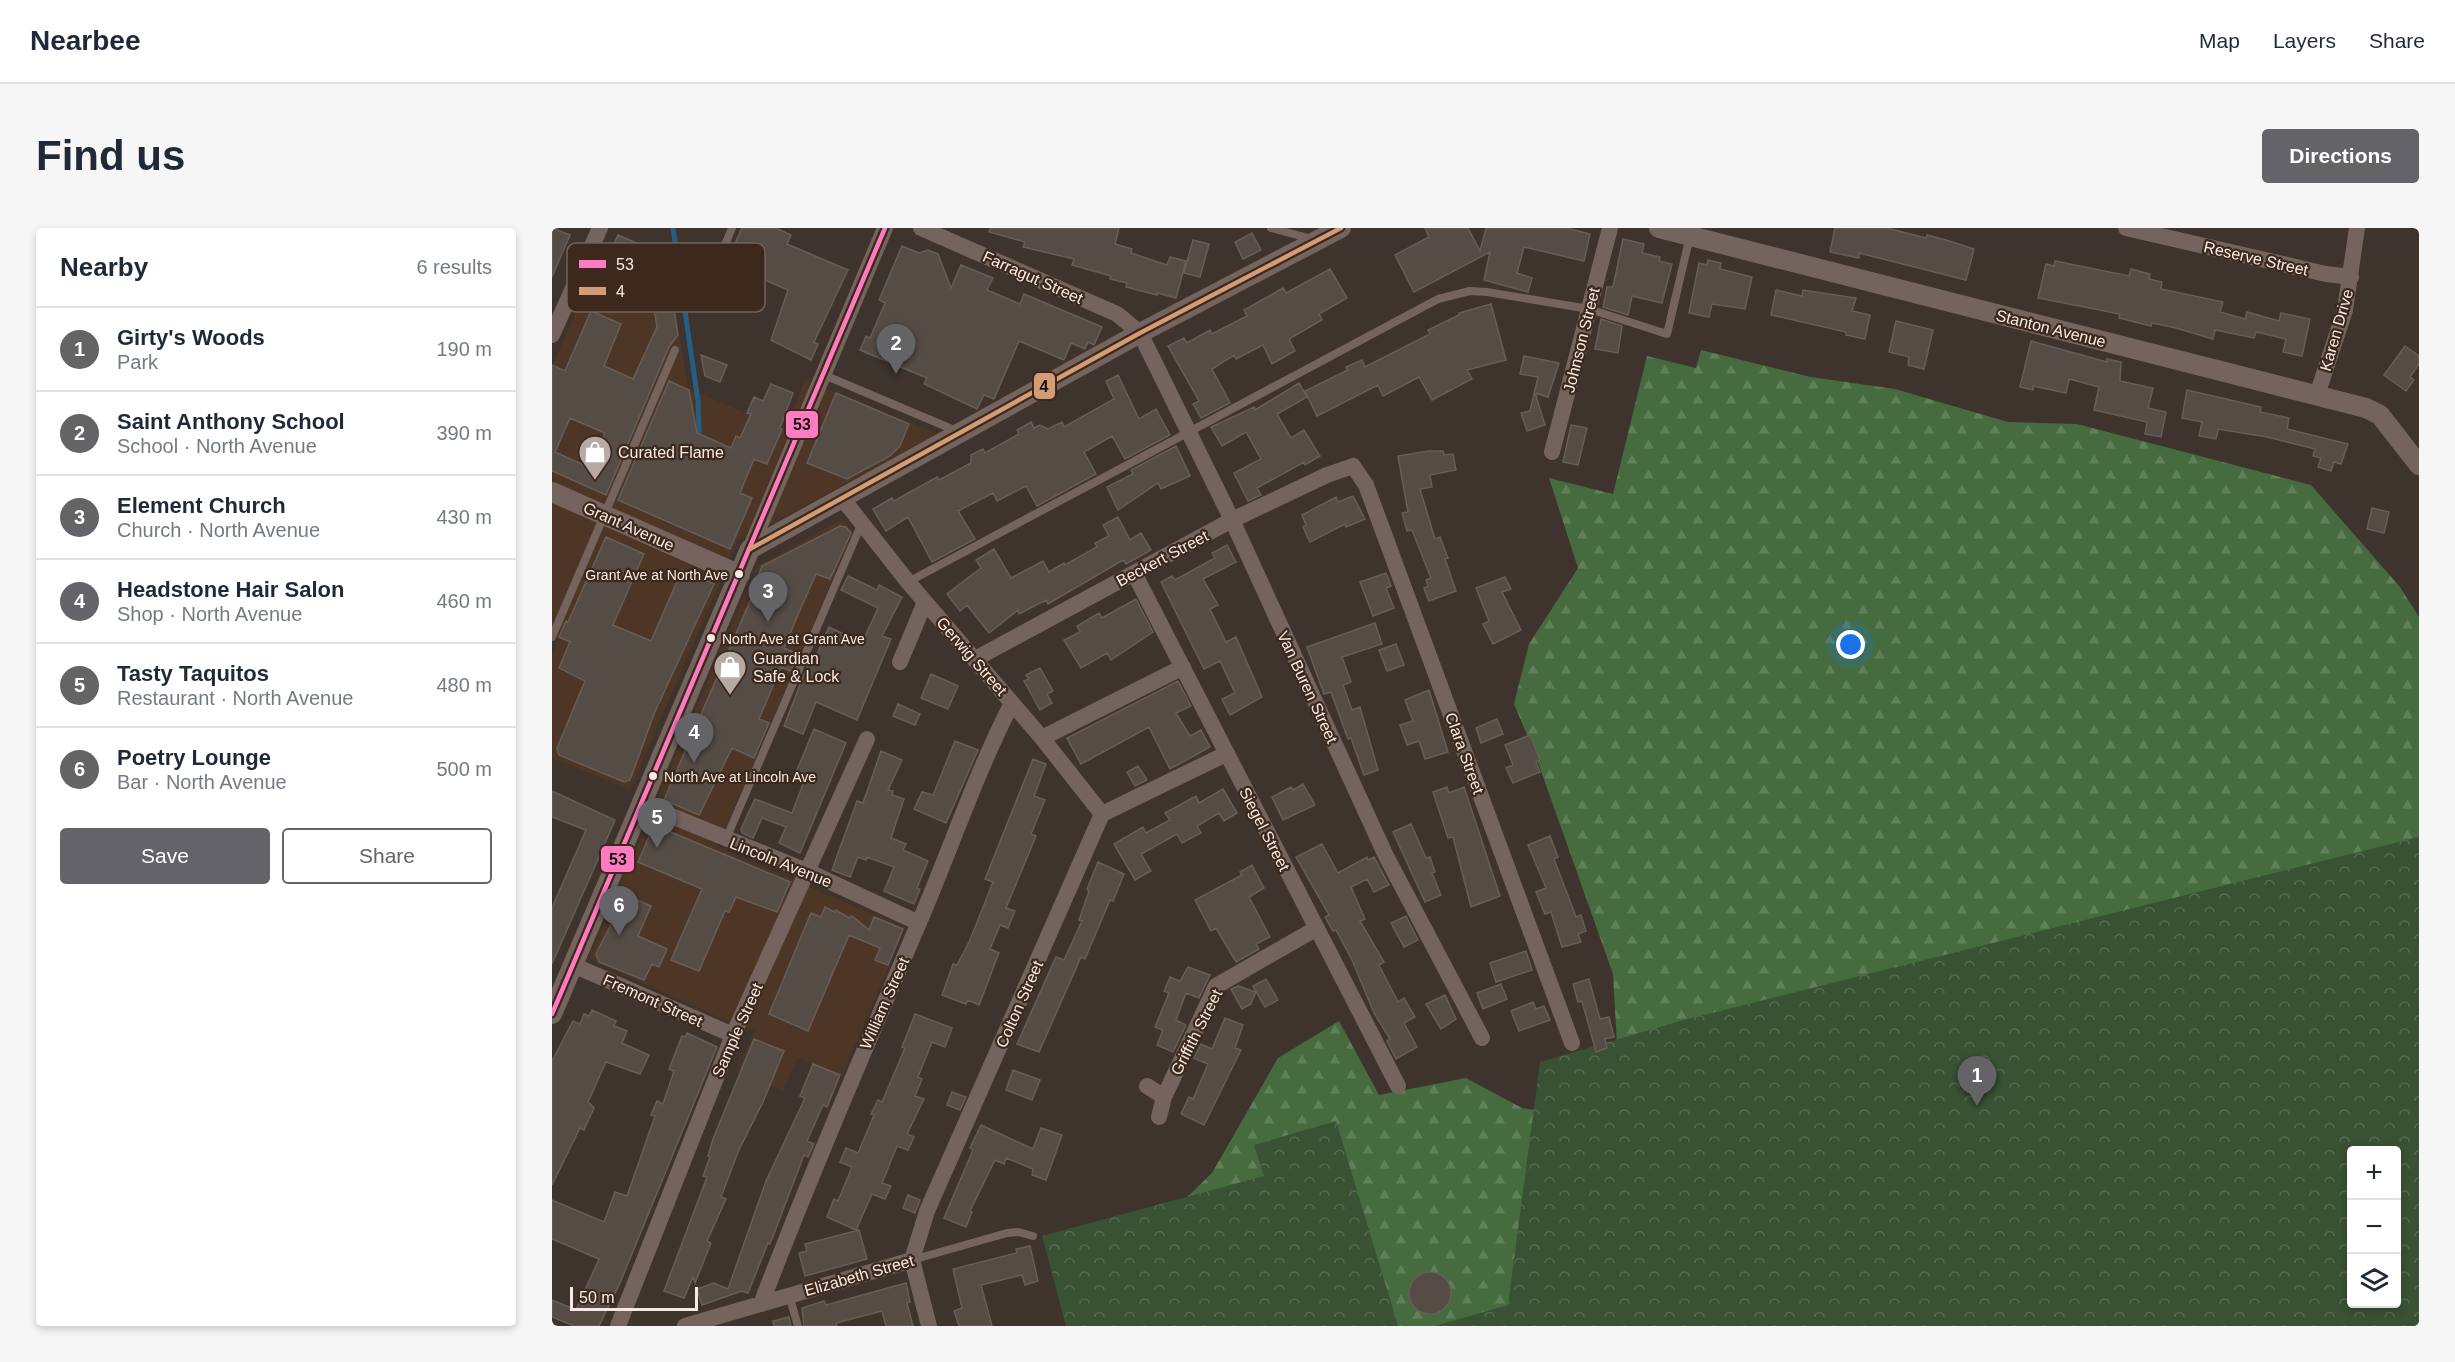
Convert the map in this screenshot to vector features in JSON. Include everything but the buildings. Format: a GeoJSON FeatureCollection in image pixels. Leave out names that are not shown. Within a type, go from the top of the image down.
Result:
{"type":"FeatureCollection","features":[{"type":"Feature","properties":{"kind":"street"},"geometry":{"type":"LineString","coordinates":[[593,243],[600,228]]}},
{"type":"Feature","properties":{"kind":"street"},"geometry":{"type":"LineString","coordinates":[[552,1014],[740,575],[885,228]]}},
{"type":"Feature","properties":{"kind":"street","name":"Farragut Street"},"geometry":{"type":"LineString","coordinates":[[921,228],[1117,314],[1140,333]]}},
{"type":"Feature","properties":{"kind":"street"},"geometry":{"type":"LineString","coordinates":[[750,549],[1140,333],[1341,228]]}},
{"type":"Feature","properties":{"kind":"street","name":"Johnson Street"},"geometry":{"type":"LineString","coordinates":[[1552,452],[1610,228]]}},
{"type":"Feature","properties":{"kind":"street","name":"Stanton Avenue"},"geometry":{"type":"LineString","coordinates":[[1659,228],[2366,408],[2380,414],[2419,465]]}},
{"type":"Feature","properties":{"kind":"street","name":"Reserve Street"},"geometry":{"type":"LineString","coordinates":[[2126,228],[2326,274],[2351,277]]}},
{"type":"Feature","properties":{"kind":"street","name":"Karen Drive"},"geometry":{"type":"LineString","coordinates":[[2317,395],[2345,310],[2357,228]]}},
{"type":"Feature","properties":{"kind":"street"},"geometry":{"type":"LineString","coordinates":[[552,335],[567,302]]}},
{"type":"Feature","properties":{"kind":"street","name":"Van Buren Street"},"geometry":{"type":"LineString","coordinates":[[1140,333],[1232,520],[1386,856],[1482,1038]]}},
{"type":"Feature","properties":{"kind":"street","name":"Beckert Street"},"geometry":{"type":"LineString","coordinates":[[975,659],[1232,520],[1327,475],[1353,466]]}},
{"type":"Feature","properties":{"kind":"street","name":"Clara Street"},"geometry":{"type":"LineString","coordinates":[[1353,466],[1366,485],[1572,1043]]}},
{"type":"Feature","properties":{"kind":"street","name":"Grant Avenue"},"geometry":{"type":"LineString","coordinates":[[552,492],[740,575]]}},
{"type":"Feature","properties":{"kind":"street","name":"Gerwig Street"},"geometry":{"type":"LineString","coordinates":[[842,498],[861,525],[1042,738],[1102,814]]}},
{"type":"Feature","properties":{"kind":"street","name":"Siegel Street"},"geometry":{"type":"LineString","coordinates":[[1134,573],[1398,1086]]}},
{"type":"Feature","properties":{"kind":"street"},"geometry":{"type":"LineString","coordinates":[[900,662],[925,602]]}},
{"type":"Feature","properties":{"kind":"street"},"geometry":{"type":"LineString","coordinates":[[1042,738],[1184,667]]}},
{"type":"Feature","properties":{"kind":"street","name":"William Street"},"geometry":{"type":"LineString","coordinates":[[761,1304],[850,1079],[920,923],[988,750],[1012,703]]}},
{"type":"Feature","properties":{"kind":"street","name":"Sample Street"},"geometry":{"type":"LineString","coordinates":[[618,1326],[733,1035],[867,740]]}},
{"type":"Feature","properties":{"kind":"street"},"geometry":{"type":"LineString","coordinates":[[1102,814],[1226,754]]}},
{"type":"Feature","properties":{"kind":"street","name":"Lincoln Avenue"},"geometry":{"type":"LineString","coordinates":[[642,804],[809,872],[920,923]]}},
{"type":"Feature","properties":{"kind":"street","name":"Colton Street"},"geometry":{"type":"LineString","coordinates":[[912,1260],[927,1211],[1102,814]]}},
{"type":"Feature","properties":{"kind":"street","name":"Griffith Street"},"geometry":{"type":"LineString","coordinates":[[1160,1117],[1164,1097],[1216,986],[1317,928]]}},
{"type":"Feature","properties":{"kind":"street","name":"Fremont Street"},"geometry":{"type":"LineString","coordinates":[[573,965],[733,1035]]}},
{"type":"Feature","properties":{"kind":"street"},"geometry":{"type":"LineString","coordinates":[[1147,1086],[1164,1097]]}},
{"type":"Feature","properties":{"kind":"street"},"geometry":{"type":"LineString","coordinates":[[912,1260],[929,1326]]}},
{"type":"Feature","properties":{"kind":"street","name":"Elizabeth Street"},"geometry":{"type":"LineString","coordinates":[[685,1326],[912,1260]]}},
{"type":"Feature","properties":{"kind":"lane"},"geometry":{"type":"LineString","coordinates":[[726,243],[732,228]]}},
{"type":"Feature","properties":{"kind":"lane"},"geometry":{"type":"LineString","coordinates":[[1272,228],[1315,240]]}},
{"type":"Feature","properties":{"kind":"lane"},"geometry":{"type":"LineString","coordinates":[[908,582],[1438,299],[1470,291],[1487,292],[1589,309],[1667,334],[1690,236]]}},
{"type":"Feature","properties":{"kind":"lane"},"geometry":{"type":"LineString","coordinates":[[552,637],[675,350]]}},
{"type":"Feature","properties":{"kind":"lane"},"geometry":{"type":"LineString","coordinates":[[824,375],[960,433]]}},
{"type":"Feature","properties":{"kind":"lane"},"geometry":{"type":"LineString","coordinates":[[726,840],[861,525]]}},
{"type":"Feature","properties":{"kind":"lane","name":"Elizabeth Street"},"geometry":{"type":"LineString","coordinates":[[912,1260],[1007,1233],[1018,1232],[1033,1236]]}},
{"type":"Feature","properties":{"kind":"lane"},"geometry":{"type":"LineString","coordinates":[[789,1295],[798,1326]]}},
{"type":"Feature","properties":{"kind":"shaded area"},"geometry":{"type":"Polygon","coordinates":[[[576,312],[676,312],[688,388],[785,430],[805,380],[935,433],[936,436],[738,541],[630,790],[552,758],[552,655],[559,638],[552,635],[552,366],[576,312]]]}},
{"type":"Feature","properties":{"kind":"shaded area"},"geometry":{"type":"Polygon","coordinates":[[[843,519],[853,532],[717,847],[905,928],[842,1076],[797,1058],[783,1091],[737,1072],[755,1030],[727,1021],[589,959],[757,566],[843,519]]]}},
{"type":"Feature","properties":{"kind":"green space"},"geometry":{"type":"Polygon","coordinates":[[[1701,350],[1811,377],[1895,389],[2008,422],[2077,424],[2311,485],[2400,587],[2419,617],[2419,1326],[1087,1326],[1095,1286],[1212,1173],[1278,1058],[1339,1021],[1379,1095],[1466,1078],[1522,1108],[1556,1114],[1617,1044],[1613,974],[1535,754],[1514,704],[1529,644],[1578,568],[1549,478],[1613,494],[1647,356],[1696,368],[1701,350]]]}},
{"type":"Feature","properties":{"kind":"green space"},"geometry":{"type":"Polygon","coordinates":[[[2419,837],[2419,1326],[1435,1326],[1508,1305],[1540,1062],[1680,1021],[2419,837]]]}},
{"type":"Feature","properties":{"kind":"green space"},"geometry":{"type":"Polygon","coordinates":[[[1336,1121],[1398,1326],[1066,1326],[1042,1236],[1264,1176],[1254,1145],[1336,1121]]]}},
{"type":"Feature","properties":{"kind":"waterway"},"geometry":{"type":"LineString","coordinates":[[673,228],[675,243]]}},
{"type":"Feature","properties":{"kind":"waterway"},"geometry":{"type":"LineString","coordinates":[[685,312],[698,401],[699,431]]}},
{"type":"Feature","properties":{"kind":"transit line","name":"53"},"geometry":{"type":"LineString","coordinates":[[552,1014],[885,228]]}},
{"type":"Feature","properties":{"kind":"transit line","name":"4"},"geometry":{"type":"LineString","coordinates":[[750,549],[1140,333],[1341,228]]}},
{"type":"Feature","properties":{"kind":"place","name":"Saint Anthony School"},"geometry":{"type":"Point","coordinates":[896,374]}},
{"type":"Feature","properties":{"kind":"place","name":"Curated Flame"},"geometry":{"type":"Point","coordinates":[595,481]}},
{"type":"Feature","properties":{"kind":"place","name":"Grant Ave at North Ave"},"geometry":{"type":"Point","coordinates":[739,574]}},
{"type":"Feature","properties":{"kind":"place","name":"Element Church"},"geometry":{"type":"Point","coordinates":[768,622]}},
{"type":"Feature","properties":{"kind":"place","name":"North Ave at Grant Ave"},"geometry":{"type":"Point","coordinates":[711,638]}},
{"type":"Feature","properties":{"kind":"place","name":"Guardian Safe & Lock"},"geometry":{"type":"Point","coordinates":[730,696]}},
{"type":"Feature","properties":{"kind":"place","name":"Headstone Hair Salon"},"geometry":{"type":"Point","coordinates":[694,763]}},
{"type":"Feature","properties":{"kind":"place","name":"North Ave at Lincoln Ave"},"geometry":{"type":"Point","coordinates":[653,776]}},
{"type":"Feature","properties":{"kind":"place","name":"Tasty Taquitos"},"geometry":{"type":"Point","coordinates":[657,848]}},
{"type":"Feature","properties":{"kind":"place","name":"Poetry Lounge"},"geometry":{"type":"Point","coordinates":[619,936]}},
{"type":"Feature","properties":{"kind":"place","name":"Girty's Woods"},"geometry":{"type":"Point","coordinates":[1977,1106]}}]}
